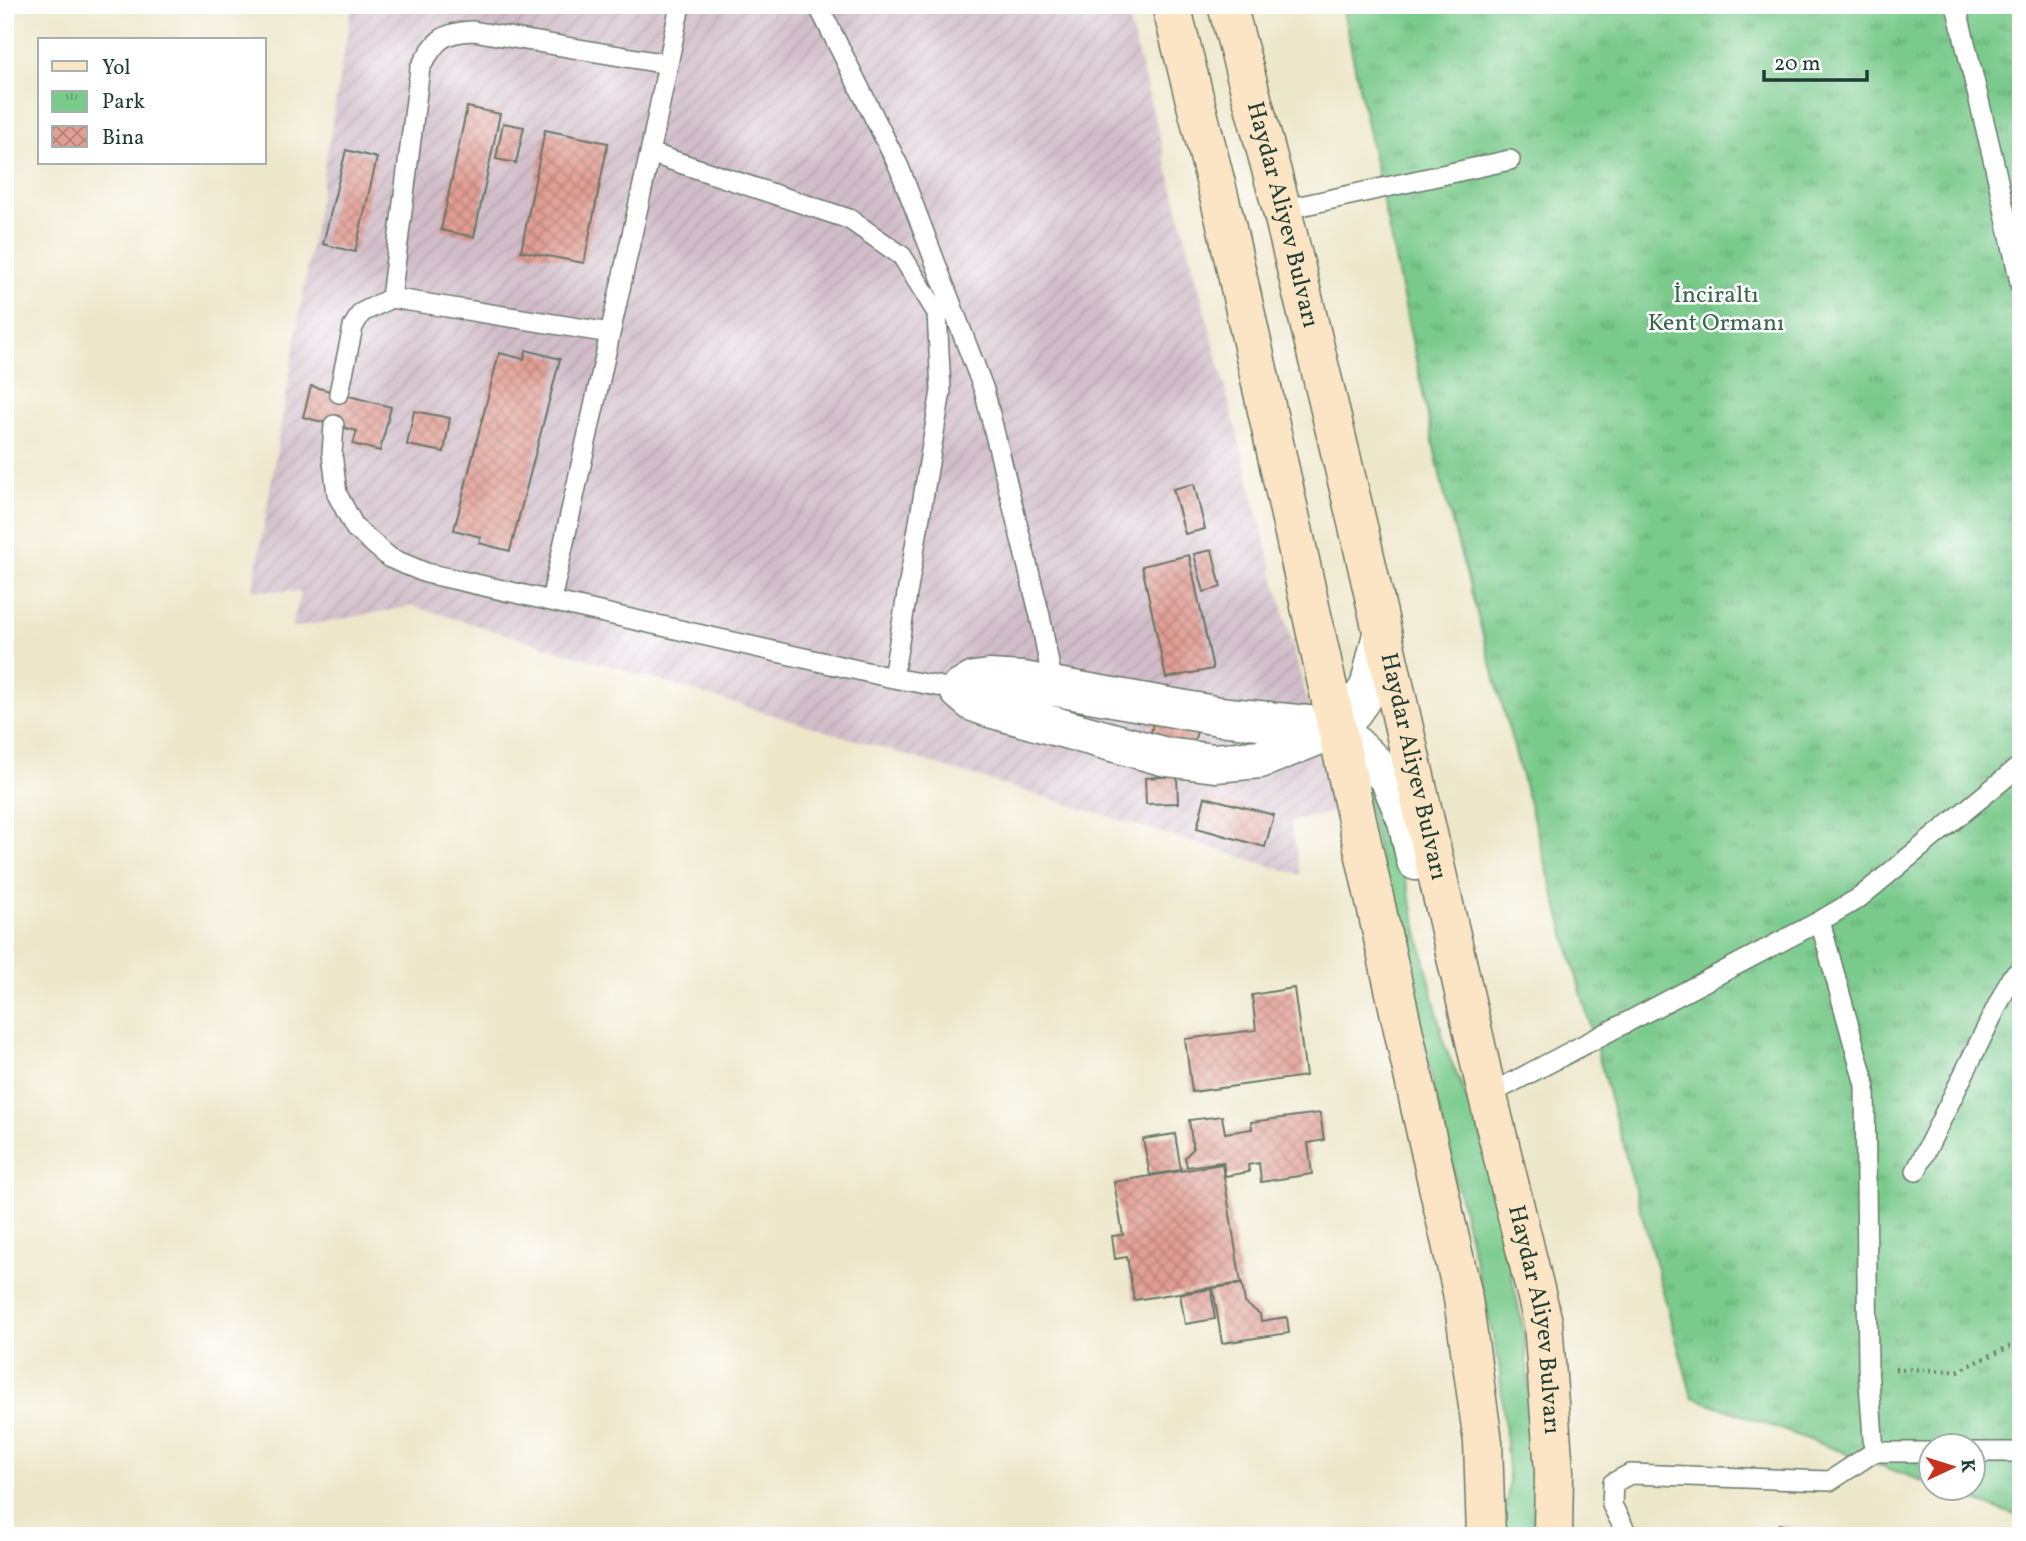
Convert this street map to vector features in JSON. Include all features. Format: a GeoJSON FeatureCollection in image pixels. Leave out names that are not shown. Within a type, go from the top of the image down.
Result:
{"type":"FeatureCollection","features":[{"type":"Feature","properties":{"kind":"main road"},"geometry":{"type":"LineString","coordinates":[[1171,5],[1226,224],[1462,1292],[1483,1442],[1486,1536]]}},
{"type":"Feature","properties":{"kind":"main road","name":"Haydar Aliyev Bulvarı"},"geometry":{"type":"LineString","coordinates":[[1227,5],[1282,211],[1543,1322],[1554,1472],[1553,1536]]}},
{"type":"Feature","properties":{"kind":"main road"},"geometry":{"type":"LineString","coordinates":[[1226,224],[1282,211]]}},
{"type":"Feature","properties":{"kind":"street"},"geometry":{"type":"LineString","coordinates":[[1382,634],[1369,688],[1347,719],[1337,728],[1260,759],[1215,763],[1166,757],[973,702],[959,690],[974,681],[1023,681],[1219,716],[1337,728],[1389,778],[1407,821],[1434,938],[1457,1012],[1486,1086]]}},
{"type":"Feature","properties":{"kind":"lane"},"geometry":{"type":"LineString","coordinates":[[551,601],[680,5]]}},
{"type":"Feature","properties":{"kind":"lane"},"geometry":{"type":"LineString","coordinates":[[1956,5],[2021,287]]}},
{"type":"Feature","properties":{"kind":"lane"},"geometry":{"type":"LineString","coordinates":[[820,9],[899,167],[984,390],[1040,616],[1054,686],[1056,726]]}},
{"type":"Feature","properties":{"kind":"lane"},"geometry":{"type":"LineString","coordinates":[[391,298],[420,68],[434,45],[455,32],[473,32],[667,64]]}},
{"type":"Feature","properties":{"kind":"lane"},"geometry":{"type":"LineString","coordinates":[[650,153],[849,219],[902,256],[937,313],[941,391],[893,678]]}},
{"type":"Feature","properties":{"kind":"lane"},"geometry":{"type":"LineString","coordinates":[[1282,211],[1510,160]]}},
{"type":"Feature","properties":{"kind":"lane"},"geometry":{"type":"LineString","coordinates":[[339,393],[353,327],[361,313],[391,298],[610,332]]}},
{"type":"Feature","properties":{"kind":"lane"},"geometry":{"type":"LineString","coordinates":[[334,425],[332,453],[337,494],[355,528],[390,558],[426,573],[893,678],[959,690]]}},
{"type":"Feature","properties":{"kind":"lane"},"geometry":{"type":"LineString","coordinates":[[1486,1086],[1820,921],[1859,898],[2021,765]]}},
{"type":"Feature","properties":{"kind":"lane"},"geometry":{"type":"LineString","coordinates":[[1820,921],[1865,1085],[1868,1368],[1874,1452]]}},
{"type":"Feature","properties":{"kind":"lane"},"geometry":{"type":"LineString","coordinates":[[1916,1171],[2011,978],[2021,969]]}},
{"type":"Feature","properties":{"kind":"lane"},"geometry":{"type":"LineString","coordinates":[[1625,1536],[1626,1532],[1612,1505],[1613,1483],[1630,1474],[1830,1481],[1874,1452],[1918,1452]]}},
{"type":"Feature","properties":{"kind":"lane"},"geometry":{"type":"LineString","coordinates":[[1988,1452],[2021,1452]]}},
{"type":"Feature","properties":{"kind":"path"},"geometry":{"type":"LineString","coordinates":[[1868,1368],[1958,1371],[2021,1341]]}},
{"type":"Feature","properties":{"kind":"shaded area"},"geometry":{"type":"Polygon","coordinates":[[[352,5],[1125,5],[1336,812],[1290,821],[1301,875],[413,606],[292,628],[301,592],[253,590],[352,5]]]}},
{"type":"Feature","properties":{"kind":"green space","name":"İnciraltı Kent Ormanı"},"geometry":{"type":"Polygon","coordinates":[[[1342,5],[2021,5],[2021,1517],[1979,1502],[1988,1502],[1988,1432],[1918,1432],[1918,1479],[1692,1397],[1443,489],[1342,5]]]}},
{"type":"Feature","properties":{"kind":"green space"},"geometry":{"type":"Polygon","coordinates":[[[1362,782],[1387,799],[1445,1047],[1478,1124],[1524,1332],[1537,1474],[1532,1536],[1503,1536],[1509,1480],[1499,1363],[1362,782]]]}},
{"type":"Feature","properties":{"kind":"building"},"geometry":{"type":"Polygon","coordinates":[[[467,107],[500,114],[474,237],[441,230],[467,107]]]}},
{"type":"Feature","properties":{"kind":"building"},"geometry":{"type":"Polygon","coordinates":[[[503,123],[524,127],[516,163],[496,159],[503,123]]]}},
{"type":"Feature","properties":{"kind":"building"},"geometry":{"type":"Polygon","coordinates":[[[545,130],[608,143],[584,263],[521,251],[545,130]]]}},
{"type":"Feature","properties":{"kind":"building"},"geometry":{"type":"Polygon","coordinates":[[[346,150],[377,158],[355,252],[323,244],[346,150]]]}},
{"type":"Feature","properties":{"kind":"building"},"geometry":{"type":"Polygon","coordinates":[[[526,350],[560,359],[510,551],[479,543],[481,537],[454,530],[499,353],[524,359],[526,350]]]}},
{"type":"Feature","properties":{"kind":"building"},"geometry":{"type":"Polygon","coordinates":[[[311,386],[391,407],[380,451],[353,444],[357,431],[303,417],[311,386]]]}},
{"type":"Feature","properties":{"kind":"building"},"geometry":{"type":"Polygon","coordinates":[[[414,411],[450,418],[444,452],[407,445],[414,411]]]}},
{"type":"Feature","properties":{"kind":"building"},"geometry":{"type":"Polygon","coordinates":[[[1194,484],[1205,529],[1185,534],[1173,489],[1194,484]]]}},
{"type":"Feature","properties":{"kind":"building"},"geometry":{"type":"Polygon","coordinates":[[[1212,550],[1221,587],[1204,592],[1194,554],[1212,550]]]}},
{"type":"Feature","properties":{"kind":"building"},"geometry":{"type":"Polygon","coordinates":[[[1189,555],[1213,669],[1166,678],[1142,566],[1189,555]]]}},
{"type":"Feature","properties":{"kind":"building"},"geometry":{"type":"Polygon","coordinates":[[[1154,718],[1198,727],[1193,747],[1150,738],[1154,718]]]}},
{"type":"Feature","properties":{"kind":"building"},"geometry":{"type":"Polygon","coordinates":[[[1177,776],[1178,803],[1146,804],[1145,778],[1177,776]]]}},
{"type":"Feature","properties":{"kind":"building"},"geometry":{"type":"Polygon","coordinates":[[[1205,797],[1274,815],[1265,847],[1197,828],[1205,797]]]}},
{"type":"Feature","properties":{"kind":"building"},"geometry":{"type":"Polygon","coordinates":[[[1294,988],[1306,1076],[1192,1092],[1185,1039],[1256,1030],[1252,995],[1294,988]]]}},
{"type":"Feature","properties":{"kind":"building"},"geometry":{"type":"Polygon","coordinates":[[[1320,1113],[1324,1140],[1308,1143],[1312,1174],[1261,1182],[1259,1163],[1248,1165],[1249,1172],[1225,1176],[1223,1162],[1187,1167],[1185,1157],[1193,1149],[1189,1120],[1222,1116],[1225,1133],[1252,1129],[1251,1122],[1320,1113]]]}},
{"type":"Feature","properties":{"kind":"building"},"geometry":{"type":"Polygon","coordinates":[[[1175,1134],[1181,1170],[1150,1175],[1143,1139],[1175,1134]]]}},
{"type":"Feature","properties":{"kind":"building"},"geometry":{"type":"Polygon","coordinates":[[[1222,1164],[1241,1283],[1134,1300],[1127,1257],[1115,1259],[1112,1236],[1123,1235],[1114,1182],[1222,1164]]]}},
{"type":"Feature","properties":{"kind":"building"},"geometry":{"type":"Polygon","coordinates":[[[1242,1284],[1245,1303],[1260,1314],[1261,1321],[1287,1317],[1289,1333],[1222,1343],[1213,1288],[1242,1284]]]}},
{"type":"Feature","properties":{"kind":"building"},"geometry":{"type":"Polygon","coordinates":[[[1211,1289],[1215,1319],[1185,1324],[1180,1294],[1211,1289]]]}},
{"type":"Feature","properties":{"kind":"building"},"geometry":{"type":"Polygon","coordinates":[[[1780,1524],[1809,1536],[1775,1536],[1780,1524]]]}}]}
